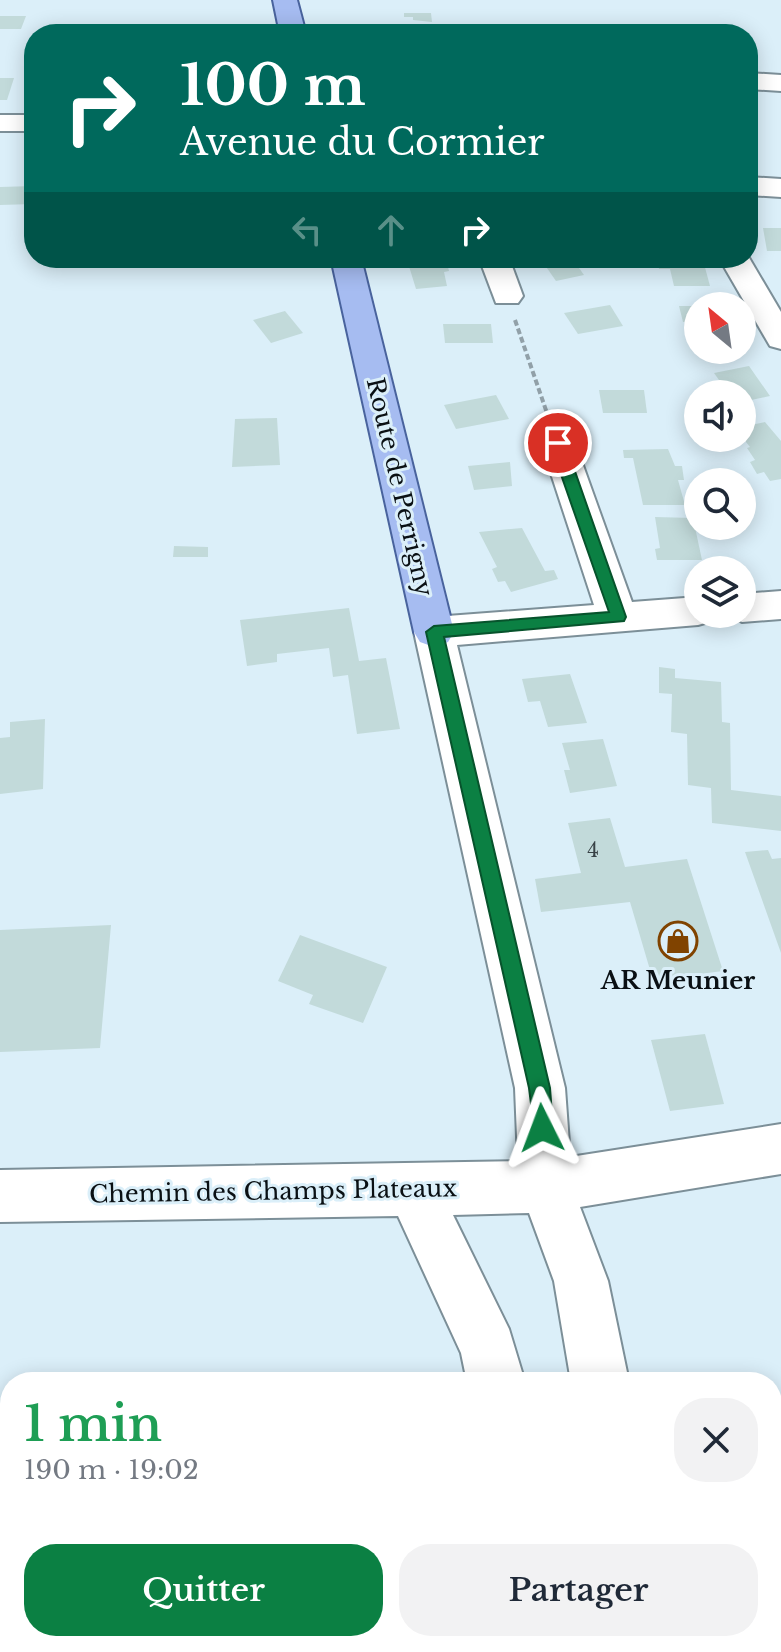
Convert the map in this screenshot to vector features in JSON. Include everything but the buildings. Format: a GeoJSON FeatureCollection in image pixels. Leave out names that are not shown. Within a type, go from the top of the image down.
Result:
{"type":"FeatureCollection","features":[{"type":"Feature","properties":{"kind":"main road"},"geometry":{"type":"LineString","coordinates":[[285,0],[291,24]]}},
{"type":"Feature","properties":{"kind":"main road","name":"Route de Perrigny"},"geometry":{"type":"LineString","coordinates":[[348,268],[434,632]]}},
{"type":"Feature","properties":{"kind":"street"},"geometry":{"type":"LineString","coordinates":[[758,82],[781,83]]}},
{"type":"Feature","properties":{"kind":"street"},"geometry":{"type":"LineString","coordinates":[[0,123],[24,123]]}},
{"type":"Feature","properties":{"kind":"street"},"geometry":{"type":"LineString","coordinates":[[758,187],[781,188]]}},
{"type":"Feature","properties":{"kind":"street"},"geometry":{"type":"LineString","coordinates":[[497,268],[507,296]]}},
{"type":"Feature","properties":{"kind":"street"},"geometry":{"type":"LineString","coordinates":[[740,268],[781,339]]}},
{"type":"Feature","properties":{"kind":"street"},"geometry":{"type":"LineString","coordinates":[[558,443],[618,617]]}},
{"type":"Feature","properties":{"kind":"street"},"geometry":{"type":"LineString","coordinates":[[756,607],[781,605]]}},
{"type":"Feature","properties":{"kind":"street"},"geometry":{"type":"LineString","coordinates":[[434,632],[684,612]]}},
{"type":"Feature","properties":{"kind":"street","name":"Route de Perrigny"},"geometry":{"type":"LineString","coordinates":[[434,632],[540,1088],[546,1187],[581,1281],[598,1372]]}},
{"type":"Feature","properties":{"kind":"street","name":"Chemin des Champs Plateaux"},"geometry":{"type":"LineString","coordinates":[[0,1196],[546,1187],[781,1149]]}},
{"type":"Feature","properties":{"kind":"street"},"geometry":{"type":"LineString","coordinates":[[413,1189],[489,1349],[494,1372]]}},
{"type":"Feature","properties":{"kind":"path"},"geometry":{"type":"LineString","coordinates":[[507,296],[558,443]]}},
{"type":"Feature","properties":{"kind":"place","name":"AR Meunier"},"geometry":{"type":"Point","coordinates":[678,941]}},
{"type":"Feature","properties":{"kind":"route"},"geometry":{"type":"LineString","coordinates":[[542,1128],[540,1088],[434,632],[618,617],[558,443]]}}]}
